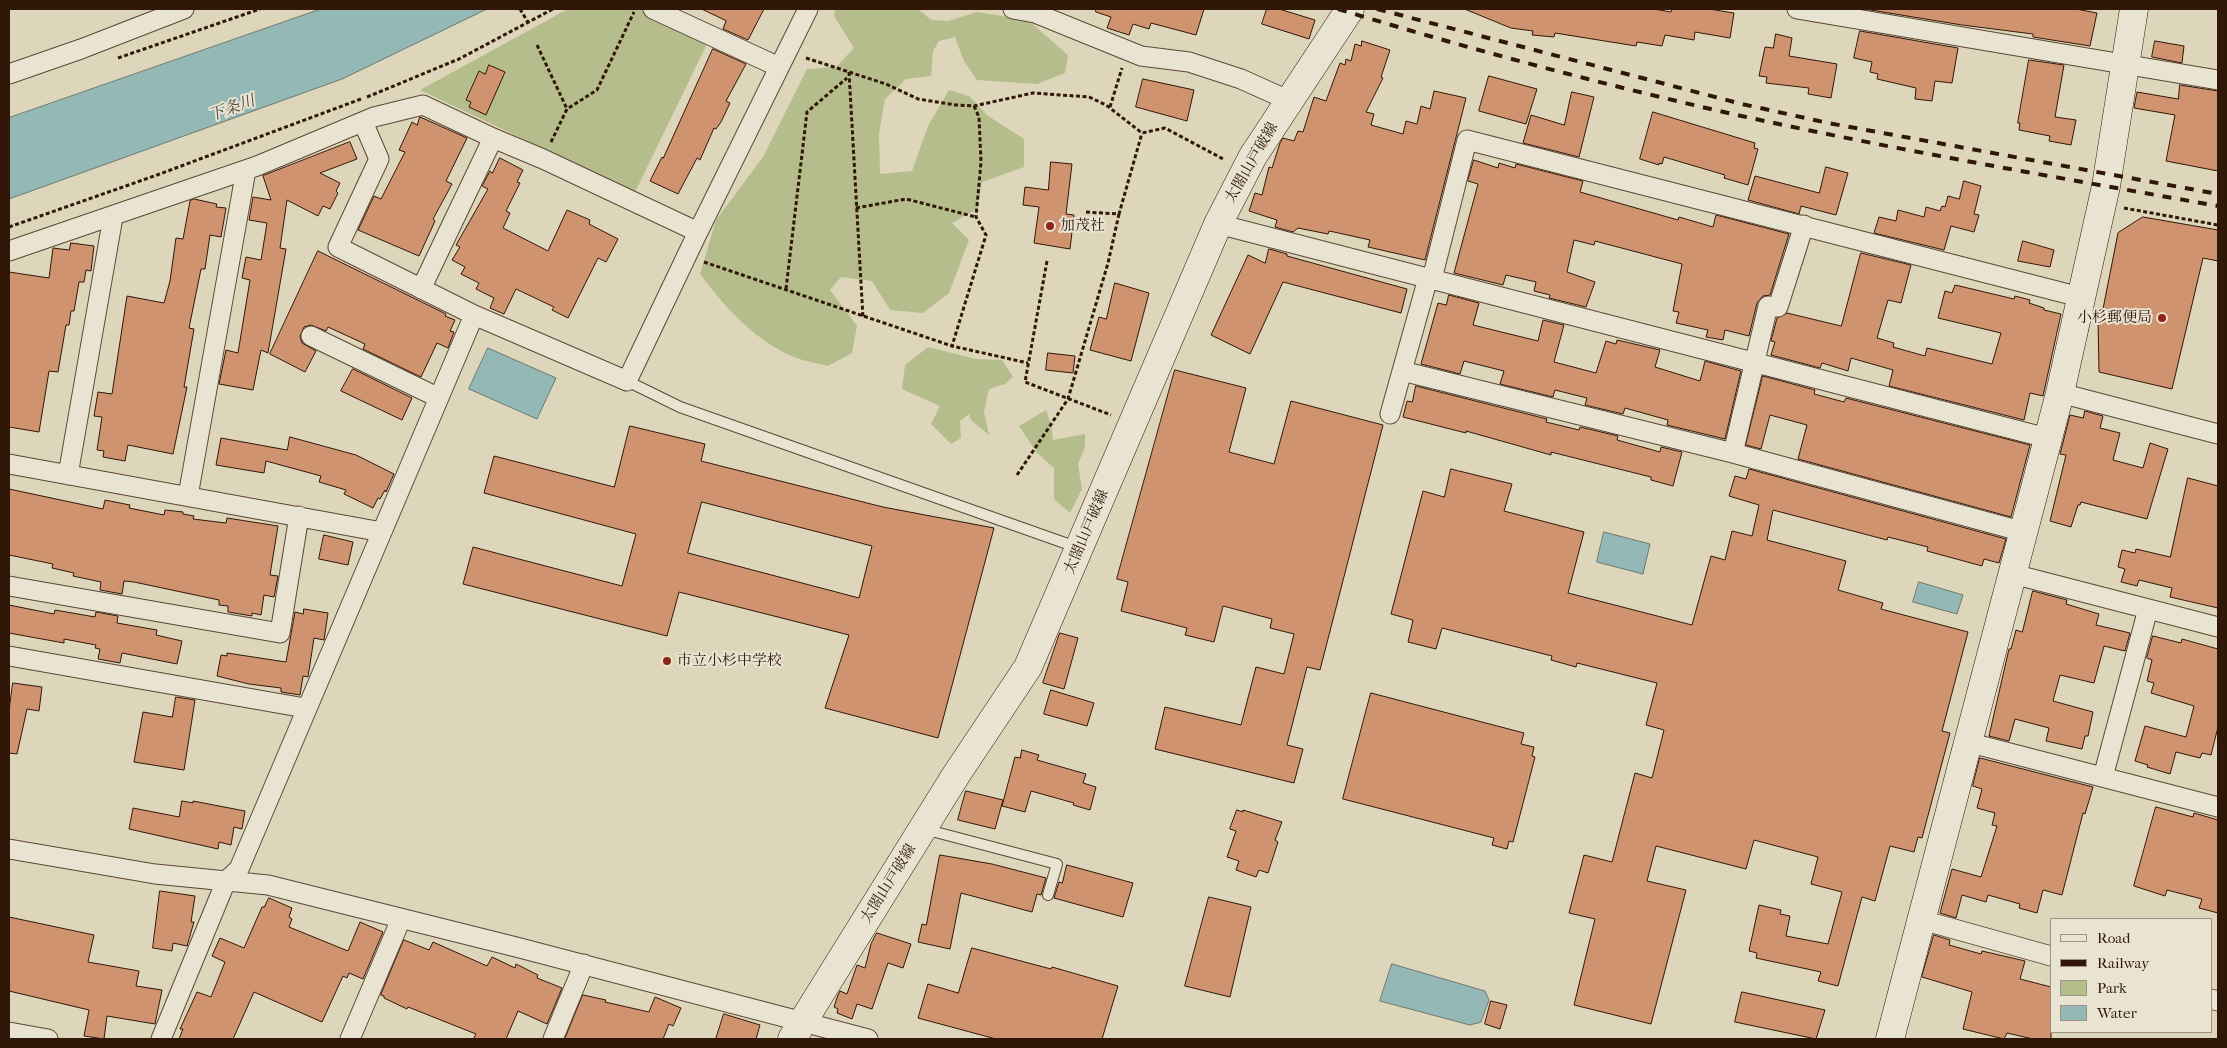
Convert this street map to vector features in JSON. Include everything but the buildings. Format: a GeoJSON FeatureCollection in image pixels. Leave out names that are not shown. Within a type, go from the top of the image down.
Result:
{"type":"FeatureCollection","features":[{"type":"Feature","properties":{"kind":"main road","name":"太閤山戸破線"},"geometry":{"type":"LineString","coordinates":[[798,1031],[956,775],[1028,667],[1218,224],[1246,171],[1350,9]]}},
{"type":"Feature","properties":{"kind":"main road"},"geometry":{"type":"LineString","coordinates":[[1890,1039],[2060,393],[2101,205],[2134,9]]}},
{"type":"Feature","properties":{"kind":"street"},"geometry":{"type":"LineString","coordinates":[[9,74],[184,9]]}},
{"type":"Feature","properties":{"kind":"street"},"geometry":{"type":"LineString","coordinates":[[654,9],[783,59]]}},
{"type":"Feature","properties":{"kind":"street"},"geometry":{"type":"LineString","coordinates":[[363,122],[380,159],[338,247],[474,315],[627,381],[686,256],[808,9]]}},
{"type":"Feature","properties":{"kind":"street"},"geometry":{"type":"LineString","coordinates":[[1013,9],[1035,14],[1141,56],[1189,62],[1241,79],[1290,101]]}},
{"type":"Feature","properties":{"kind":"street"},"geometry":{"type":"LineString","coordinates":[[1796,9],[2218,80]]}},
{"type":"Feature","properties":{"kind":"street"},"geometry":{"type":"LineString","coordinates":[[9,251],[246,170],[363,122],[423,105],[698,232]]}},
{"type":"Feature","properties":{"kind":"street"},"geometry":{"type":"LineString","coordinates":[[422,289],[493,138]]}},
{"type":"Feature","properties":{"kind":"street"},"geometry":{"type":"LineString","coordinates":[[1390,414],[1430,278],[1467,140],[2080,297]]}},
{"type":"Feature","properties":{"kind":"street"},"geometry":{"type":"LineString","coordinates":[[188,496],[246,170]]}},
{"type":"Feature","properties":{"kind":"street"},"geometry":{"type":"LineString","coordinates":[[68,475],[113,217]]}},
{"type":"Feature","properties":{"kind":"street"},"geometry":{"type":"LineString","coordinates":[[1218,224],[1753,360],[2047,438]]}},
{"type":"Feature","properties":{"kind":"street"},"geometry":{"type":"LineString","coordinates":[[1733,453],[1753,360],[1768,306],[1778,306],[1804,225]]}},
{"type":"Feature","properties":{"kind":"street"},"geometry":{"type":"LineString","coordinates":[[161,1039],[226,881],[238,869],[305,708],[382,532],[437,397],[474,315]]}},
{"type":"Feature","properties":{"kind":"street"},"geometry":{"type":"LineString","coordinates":[[311,336],[437,397]]}},
{"type":"Feature","properties":{"kind":"street"},"geometry":{"type":"LineString","coordinates":[[1402,371],[1733,453],[2024,532]]}},
{"type":"Feature","properties":{"kind":"street"},"geometry":{"type":"LineString","coordinates":[[2060,393],[2218,434]]}},
{"type":"Feature","properties":{"kind":"street"},"geometry":{"type":"LineString","coordinates":[[9,464],[382,532]]}},
{"type":"Feature","properties":{"kind":"street"},"geometry":{"type":"LineString","coordinates":[[9,586],[280,633],[298,516]]}},
{"type":"Feature","properties":{"kind":"street"},"geometry":{"type":"LineString","coordinates":[[2013,574],[2218,627]]}},
{"type":"Feature","properties":{"kind":"street"},"geometry":{"type":"LineString","coordinates":[[2103,777],[2148,608]]}},
{"type":"Feature","properties":{"kind":"street"},"geometry":{"type":"LineString","coordinates":[[9,656],[305,708]]}},
{"type":"Feature","properties":{"kind":"street"},"geometry":{"type":"LineString","coordinates":[[1967,742],[2218,807]]}},
{"type":"Feature","properties":{"kind":"street"},"geometry":{"type":"LineString","coordinates":[[9,849],[155,874],[268,885],[584,964],[798,1031],[868,1039]]}},
{"type":"Feature","properties":{"kind":"street"},"geometry":{"type":"LineString","coordinates":[[350,1039],[401,919]]}},
{"type":"Feature","properties":{"kind":"street"},"geometry":{"type":"LineString","coordinates":[[1922,920],[2050,956]]}},
{"type":"Feature","properties":{"kind":"street"},"geometry":{"type":"LineString","coordinates":[[553,1039],[584,964]]}},
{"type":"Feature","properties":{"kind":"street"},"geometry":{"type":"LineString","coordinates":[[9,1032],[48,1039]]}},
{"type":"Feature","properties":{"kind":"lane"},"geometry":{"type":"LineString","coordinates":[[627,381],[680,407],[1080,549]]}},
{"type":"Feature","properties":{"kind":"lane"},"geometry":{"type":"LineString","coordinates":[[924,828],[1057,864],[1048,895]]}},
{"type":"Feature","properties":{"kind":"path"},"geometry":{"type":"LineString","coordinates":[[109,61],[260,9]]}},
{"type":"Feature","properties":{"kind":"path"},"geometry":{"type":"LineString","coordinates":[[520,9],[529,24]]}},
{"type":"Feature","properties":{"kind":"path"},"geometry":{"type":"LineString","coordinates":[[9,226],[305,121],[459,59],[529,24],[554,9]]}},
{"type":"Feature","properties":{"kind":"path"},"geometry":{"type":"LineString","coordinates":[[543,159],[567,108],[598,90],[635,9]]}},
{"type":"Feature","properties":{"kind":"path"},"geometry":{"type":"LineString","coordinates":[[537,45],[567,108]]}},
{"type":"Feature","properties":{"kind":"path"},"geometry":{"type":"LineString","coordinates":[[1110,108],[1128,51]]}},
{"type":"Feature","properties":{"kind":"path"},"geometry":{"type":"LineString","coordinates":[[783,59],[849,72],[886,84],[918,99],[974,106],[1033,93],[1089,97],[1110,108],[1142,132],[1165,128],[1246,171]]}},
{"type":"Feature","properties":{"kind":"path"},"geometry":{"type":"LineString","coordinates":[[849,72],[863,318]]}},
{"type":"Feature","properties":{"kind":"path"},"geometry":{"type":"LineString","coordinates":[[786,289],[807,112],[848,77]]}},
{"type":"Feature","properties":{"kind":"path"},"geometry":{"type":"LineString","coordinates":[[952,346],[986,236],[976,217],[981,162],[979,117],[974,106]]}},
{"type":"Feature","properties":{"kind":"path"},"geometry":{"type":"LineString","coordinates":[[1016,475],[1068,399],[1108,263],[1119,214],[1142,132]]}},
{"type":"Feature","properties":{"kind":"path"},"geometry":{"type":"LineString","coordinates":[[856,208],[906,200],[976,217]]}},
{"type":"Feature","properties":{"kind":"path"},"geometry":{"type":"LineString","coordinates":[[2101,205],[2218,225]]}},
{"type":"Feature","properties":{"kind":"path"},"geometry":{"type":"LineString","coordinates":[[1086,212],[1119,214]]}},
{"type":"Feature","properties":{"kind":"path"},"geometry":{"type":"LineString","coordinates":[[686,256],[786,289],[863,318],[952,346],[1028,363]]}},
{"type":"Feature","properties":{"kind":"path"},"geometry":{"type":"LineString","coordinates":[[1047,261],[1025,382],[1132,425]]}},
{"type":"Feature","properties":{"kind":"green space"},"geometry":{"type":"Polygon","coordinates":[[[568,9],[638,9],[708,42],[635,192],[420,90],[568,9]]]}},
{"type":"Feature","properties":{"kind":"green space"},"geometry":{"type":"Polygon","coordinates":[[[835,9],[918,9],[931,20],[948,21],[977,12],[1028,20],[1068,55],[1065,73],[1037,84],[977,80],[964,61],[955,37],[939,41],[933,51],[931,76],[906,79],[885,99],[879,133],[880,174],[912,171],[928,126],[949,90],[969,96],[988,116],[1024,139],[1024,167],[982,182],[977,209],[952,223],[969,240],[949,293],[923,313],[890,310],[872,281],[841,277],[830,290],[857,326],[852,353],[828,366],[792,356],[774,347],[739,319],[700,274],[716,220],[763,157],[807,69],[836,67],[854,48],[834,16],[835,9]]]}},
{"type":"Feature","properties":{"kind":"green space"},"geometry":{"type":"Polygon","coordinates":[[[928,347],[976,359],[1002,360],[1013,377],[1005,384],[989,389],[984,411],[989,435],[971,420],[969,414],[960,421],[961,438],[951,444],[931,424],[940,406],[902,389],[905,365],[928,347]]]}},
{"type":"Feature","properties":{"kind":"green space"},"geometry":{"type":"Polygon","coordinates":[[[1046,410],[1051,424],[1053,440],[1085,434],[1085,447],[1078,464],[1082,489],[1070,513],[1054,499],[1054,468],[1037,453],[1019,426],[1046,410]]]}},
{"type":"Feature","properties":{"kind":"water","name":"下条川"},"geometry":{"type":"Polygon","coordinates":[[[321,9],[487,9],[342,79],[9,199],[9,118],[321,9]]]}},
{"type":"Feature","properties":{"kind":"water"},"geometry":{"type":"Polygon","coordinates":[[[488,348],[556,378],[537,419],[469,389],[488,348]]]}},
{"type":"Feature","properties":{"kind":"water"},"geometry":{"type":"Polygon","coordinates":[[[1604,532],[1650,544],[1643,574],[1597,562],[1604,532]]]}},
{"type":"Feature","properties":{"kind":"water"},"geometry":{"type":"Polygon","coordinates":[[[1919,582],[1963,595],[1957,614],[1913,602],[1919,582]]]}},
{"type":"Feature","properties":{"kind":"water"},"geometry":{"type":"Polygon","coordinates":[[[1392,964],[1485,991],[1489,1000],[1481,1022],[1470,1025],[1380,1001],[1392,964]]]}},
{"type":"Feature","properties":{"kind":"railway"},"geometry":{"type":"LineString","coordinates":[[1338,9],[1532,64],[1728,113],[1911,151],[2218,206]]}},
{"type":"Feature","properties":{"kind":"railway"},"geometry":{"type":"LineString","coordinates":[[1377,9],[1742,104],[1828,123],[2218,194]]}},
{"type":"Feature","properties":{"kind":"place","name":"加茂社"},"geometry":{"type":"Point","coordinates":[1050,226]}},
{"type":"Feature","properties":{"kind":"place","name":"小杉郵便局"},"geometry":{"type":"Point","coordinates":[2162,318]}},
{"type":"Feature","properties":{"kind":"place","name":"市立小杉中学校"},"geometry":{"type":"Point","coordinates":[667,661]}}]}
